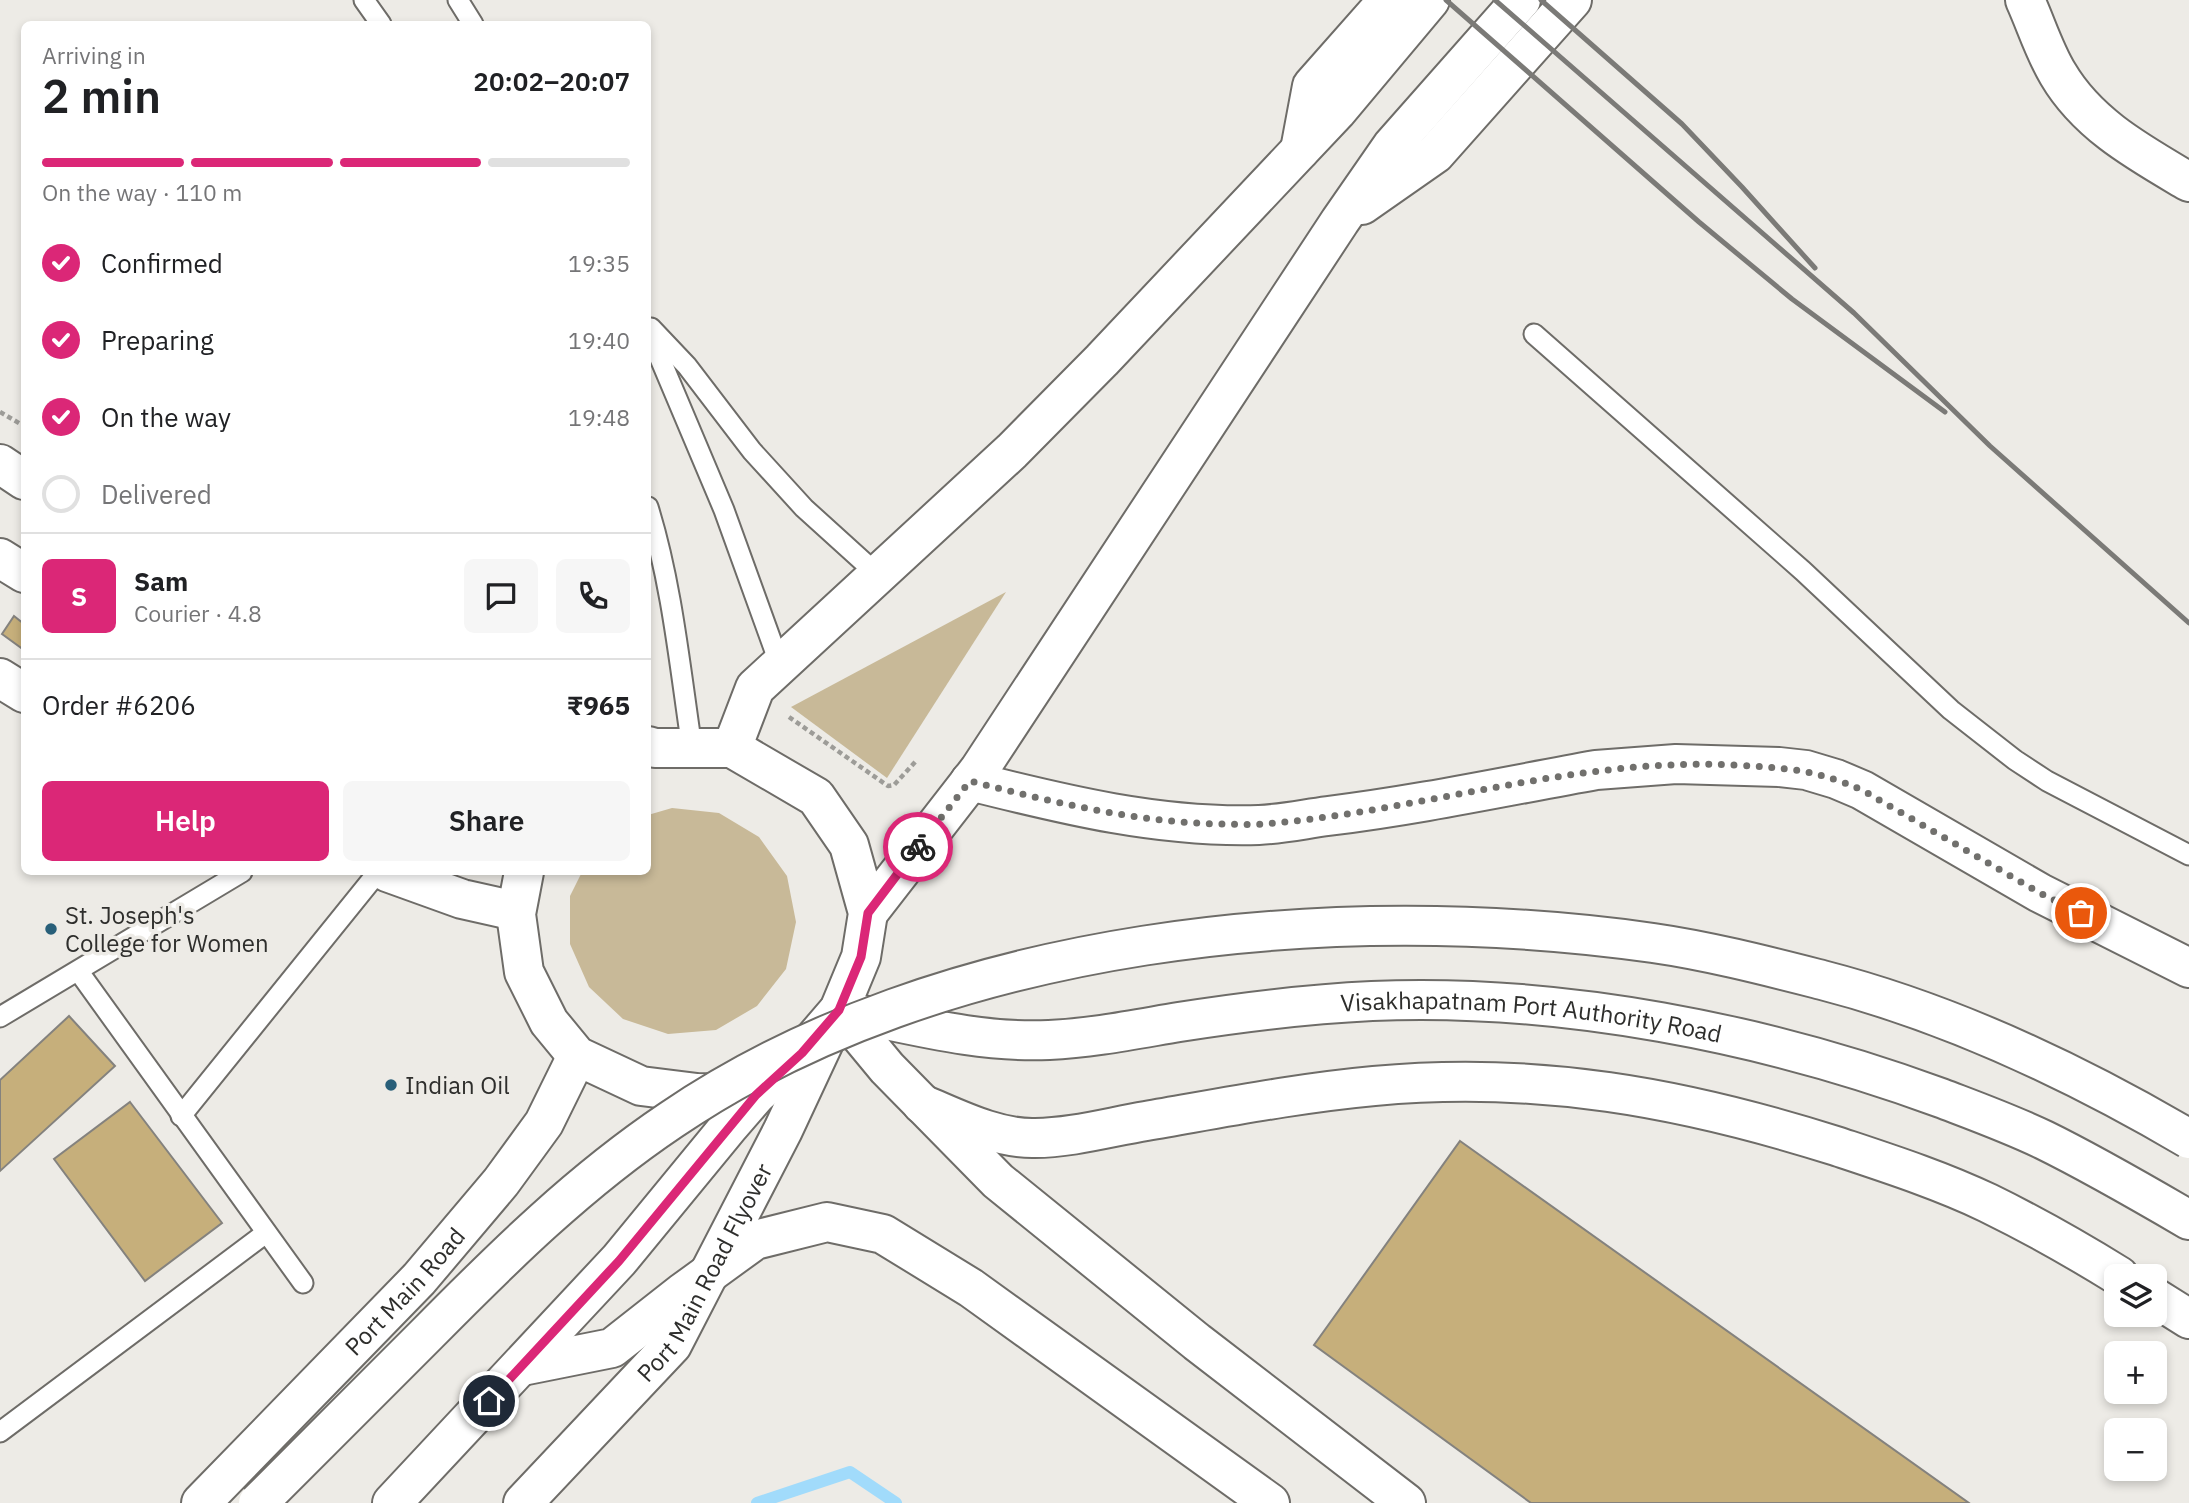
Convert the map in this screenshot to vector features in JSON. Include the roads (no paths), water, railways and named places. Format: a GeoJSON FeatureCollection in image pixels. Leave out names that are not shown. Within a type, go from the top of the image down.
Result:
{"type":"FeatureCollection","features":[{"type":"Feature","properties":{"kind":"main road"},"geometry":{"type":"LineString","coordinates":[[1300,149],[1312,86],[1388,0]]}},
{"type":"Feature","properties":{"kind":"main road"},"geometry":{"type":"LineString","coordinates":[[732,748],[755,688],[1030,432],[1102,360],[1337,111],[1430,0]]}},
{"type":"Feature","properties":{"kind":"main road"},"geometry":{"type":"LineString","coordinates":[[868,913],[970,781],[1141,526],[1340,220],[1392,146],[1521,0]]}},
{"type":"Feature","properties":{"kind":"main road"},"geometry":{"type":"LineString","coordinates":[[1340,220],[1435,154],[1572,0]]}},
{"type":"Feature","properties":{"kind":"main road"},"geometry":{"type":"LineString","coordinates":[[2025,0],[2058,74],[2092,117],[2127,145],[2189,182]]}},
{"type":"Feature","properties":{"kind":"main road"},"geometry":{"type":"LineString","coordinates":[[0,464],[21,478]]}},
{"type":"Feature","properties":{"kind":"main road"},"geometry":{"type":"LineString","coordinates":[[0,558],[21,571]]}},
{"type":"Feature","properties":{"kind":"main road"},"geometry":{"type":"LineString","coordinates":[[0,678],[21,691]]}},
{"type":"Feature","properties":{"kind":"main road"},"geometry":{"type":"LineString","coordinates":[[661,748],[732,748],[816,797],[849,845],[868,913]]}},
{"type":"Feature","properties":{"kind":"main road"},"geometry":{"type":"LineString","coordinates":[[970,781],[1122,816],[1192,823],[1260,825],[1372,811],[1596,770],[1633,766],[1713,764],[1806,770],[1862,790],[2040,893],[2189,968]]}},
{"type":"Feature","properties":{"kind":"main road"},"geometry":{"type":"LineString","coordinates":[[395,875],[462,900],[516,911]]}},
{"type":"Feature","properties":{"kind":"main road"},"geometry":{"type":"LineString","coordinates":[[523,875],[516,911],[524,972],[549,1022],[577,1056],[641,1086],[697,1093],[756,1095]]}},
{"type":"Feature","properties":{"kind":"main road","name":"Port Main Road Flyover"},"geometry":{"type":"LineString","coordinates":[[523,1503],[672,1345],[783,1130],[839,1010],[861,957],[868,913]]}},
{"type":"Feature","properties":{"kind":"main road"},"geometry":{"type":"LineString","coordinates":[[258,1503],[549,1214],[672,1119],[784,1056],[867,1017],[1014,971],[1100,953],[1215,937],[1329,927],[1498,928],[1659,944],[1826,981],[1988,1037],[2149,1115],[2189,1139]]}},
{"type":"Feature","properties":{"kind":"main road","name":"Visakhapatnam Port Authority Road"},"geometry":{"type":"LineString","coordinates":[[839,1010],[965,1036],[1049,1040],[1233,1015],[1375,1001],[1534,1006],[1686,1026],[1783,1048],[1885,1077],[1964,1107],[2041,1139],[2189,1220]]}},
{"type":"Feature","properties":{"kind":"main road"},"geometry":{"type":"LineString","coordinates":[[392,1503],[619,1261],[756,1095],[802,1053],[839,1010],[887,1068],[998,1181],[1197,1342],[1406,1503]]}},
{"type":"Feature","properties":{"kind":"main road","name":"Port Main Road"},"geometry":{"type":"LineString","coordinates":[[201,1503],[419,1279],[501,1182],[544,1123],[577,1056]]}},
{"type":"Feature","properties":{"kind":"main road"},"geometry":{"type":"LineString","coordinates":[[922,1104],[982,1129],[1033,1138],[1262,1101],[1377,1086],[1500,1082],[1600,1090],[1708,1109],[1879,1160],[1986,1202],[2104,1267]]}},
{"type":"Feature","properties":{"kind":"main road"},"geometry":{"type":"LineString","coordinates":[[522,1366],[612,1348],[709,1272],[755,1240],[827,1222],[883,1234],[971,1288],[1270,1503]]}},
{"type":"Feature","properties":{"kind":"main road"},"geometry":{"type":"LineString","coordinates":[[2167,1305],[2189,1319]]}},
{"type":"Feature","properties":{"kind":"lane"},"geometry":{"type":"LineString","coordinates":[[364,0],[379,21]]}},
{"type":"Feature","properties":{"kind":"lane"},"geometry":{"type":"LineString","coordinates":[[458,0],[471,21]]}},
{"type":"Feature","properties":{"kind":"lane"},"geometry":{"type":"LineString","coordinates":[[651,327],[687,366],[752,451],[804,509],[878,575]]}},
{"type":"Feature","properties":{"kind":"lane"},"geometry":{"type":"LineString","coordinates":[[1534,334],[1803,571],[1951,710],[2015,760],[2047,781],[2189,855]]}},
{"type":"Feature","properties":{"kind":"lane"},"geometry":{"type":"LineString","coordinates":[[651,337],[724,510],[780,665]]}},
{"type":"Feature","properties":{"kind":"lane"},"geometry":{"type":"LineString","coordinates":[[651,517],[656,534],[661,748]]}},
{"type":"Feature","properties":{"kind":"lane"},"geometry":{"type":"LineString","coordinates":[[0,1017],[237,875]]}},
{"type":"Feature","properties":{"kind":"lane"},"geometry":{"type":"LineString","coordinates":[[181,1116],[376,875]]}},
{"type":"Feature","properties":{"kind":"lane"},"geometry":{"type":"LineString","coordinates":[[79,972],[303,1283]]}},
{"type":"Feature","properties":{"kind":"lane"},"geometry":{"type":"LineString","coordinates":[[1,1429],[266,1233]]}},
{"type":"Feature","properties":{"kind":"waterway"},"geometry":{"type":"LineString","coordinates":[[757,1503],[850,1472],[896,1503]]}},
{"type":"Feature","properties":{"kind":"railway"},"geometry":{"type":"LineString","coordinates":[[1446,0],[1699,222],[1792,299],[1945,412]]}},
{"type":"Feature","properties":{"kind":"railway"},"geometry":{"type":"LineString","coordinates":[[1495,0],[1854,313],[1990,446],[2189,623]]}},
{"type":"Feature","properties":{"kind":"railway"},"geometry":{"type":"LineString","coordinates":[[1541,0],[1682,124],[1815,268]]}},
{"type":"Feature","properties":{"kind":"place","name":"St. Joseph's College for Women"},"geometry":{"type":"Point","coordinates":[51,929]}},
{"type":"Feature","properties":{"kind":"place","name":"Indian Oil"},"geometry":{"type":"Point","coordinates":[391,1085]}}]}
